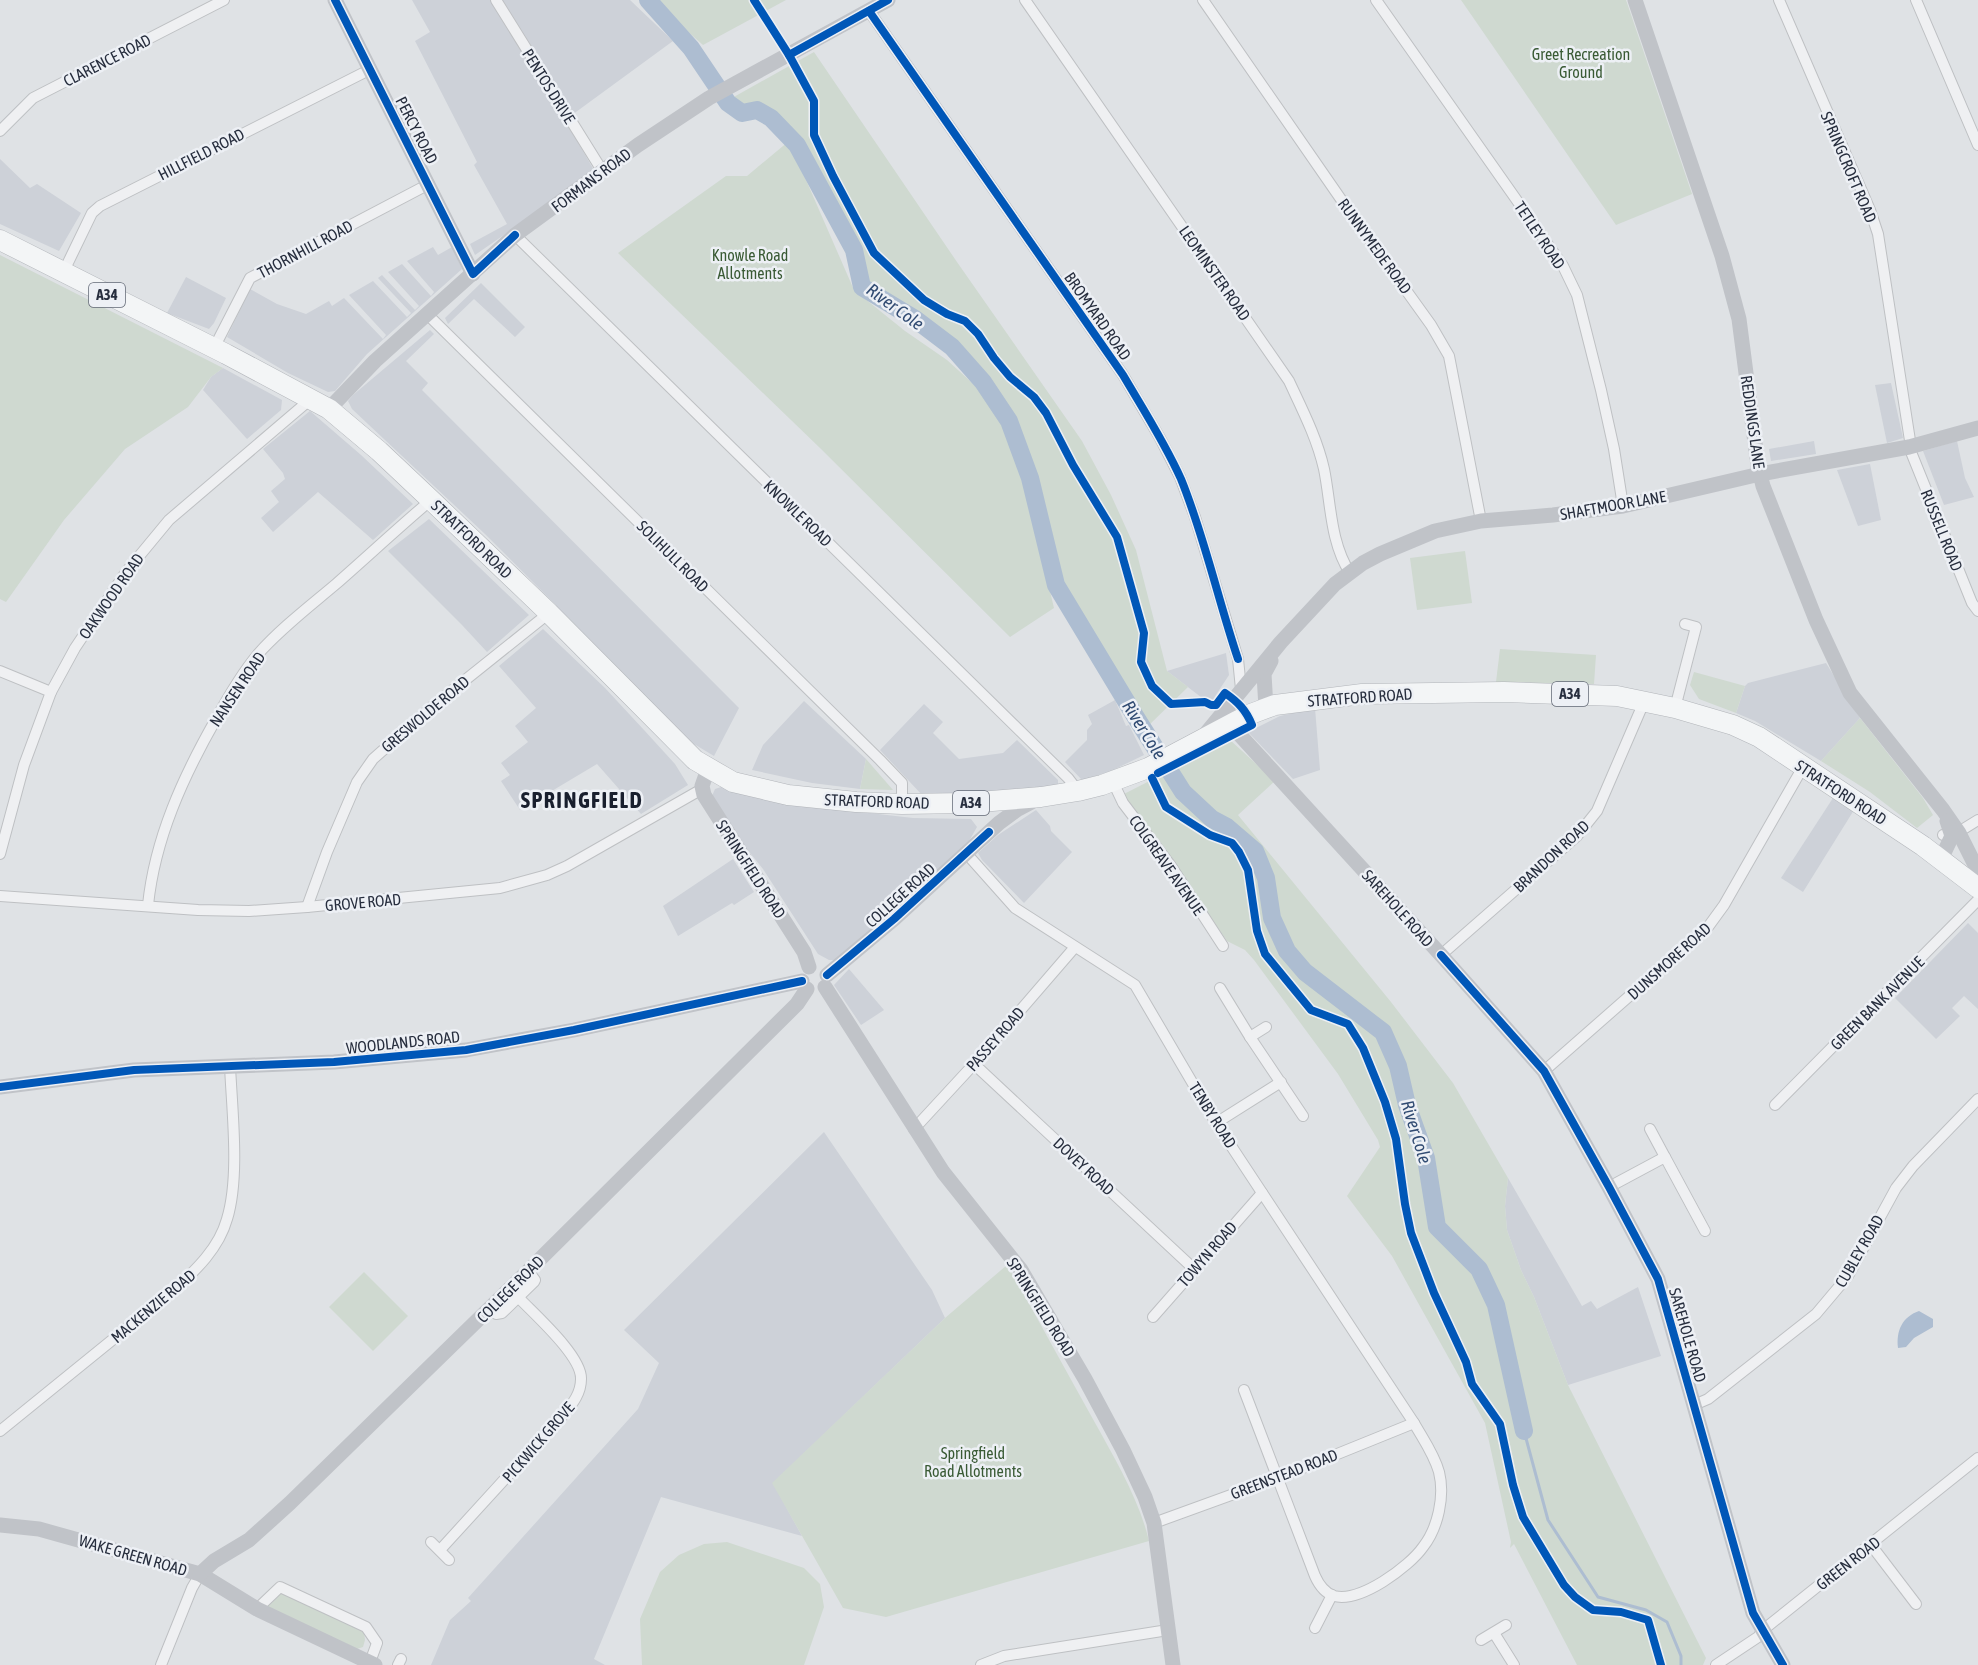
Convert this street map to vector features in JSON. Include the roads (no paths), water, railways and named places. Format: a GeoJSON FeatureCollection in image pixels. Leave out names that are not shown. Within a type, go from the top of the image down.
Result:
{"type":"FeatureCollection","features":[{"type":"Feature","properties":{"kind":"highway","name":"STRATFORD ROAD"},"geometry":{"type":"LineString","coordinates":[[0,240],[320,404],[379,451],[432,500],[549,613],[695,760],[733,782],[775,792],[856,802],[967,803],[1041,797],[1113,782],[1154,765],[1225,727],[1282,703],[1346,695],[1430,692],[1617,696],[1675,708],[1733,725],[1759,737],[1936,855],[1978,888]]}},
{"type":"Feature","properties":{"kind":"street","name":"CLARENCE ROAD"},"geometry":{"type":"LineString","coordinates":[[0,131],[33,98],[224,0]]}},
{"type":"Feature","properties":{"kind":"street","name":"PERCY ROAD"},"geometry":{"type":"LineString","coordinates":[[335,0],[473,274]]}},
{"type":"Feature","properties":{"kind":"street","name":"PENTOS DRIVE"},"geometry":{"type":"LineString","coordinates":[[496,0],[603,172]]}},
{"type":"Feature","properties":{"kind":"street","name":"FORMANS ROAD"},"geometry":{"type":"LineString","coordinates":[[320,404],[375,361],[515,235],[638,145],[709,98],[888,0]]}},
{"type":"Feature","properties":{"kind":"street","name":"LEOMINSTER ROAD"},"geometry":{"type":"LineString","coordinates":[[1025,0],[1289,381],[1324,468],[1339,552],[1350,573]]}},
{"type":"Feature","properties":{"kind":"street","name":"RUNNYMEDE ROAD"},"geometry":{"type":"LineString","coordinates":[[1203,0],[1431,325],[1449,356],[1481,521]]}},
{"type":"Feature","properties":{"kind":"street","name":"TETLEY ROAD"},"geometry":{"type":"LineString","coordinates":[[1376,0],[1563,266],[1577,295],[1601,390],[1623,506]]}},
{"type":"Feature","properties":{"kind":"street","name":"REDDINGS LANE"},"geometry":{"type":"LineString","coordinates":[[1635,0],[1722,256],[1738,319],[1760,474],[1816,620],[1851,693],[1943,810],[1951,834],[1978,871]]}},
{"type":"Feature","properties":{"kind":"street","name":"SPRINGCROFT ROAD"},"geometry":{"type":"LineString","coordinates":[[1779,0],[1870,210],[1878,234],[1910,447]]}},
{"type":"Feature","properties":{"kind":"street"},"geometry":{"type":"LineString","coordinates":[[1916,0],[1978,145]]}},
{"type":"Feature","properties":{"kind":"street","name":"BROMYARD ROAD"},"geometry":{"type":"LineString","coordinates":[[869,11],[1123,375],[1160,438],[1180,477],[1195,518],[1238,659],[1241,688]]}},
{"type":"Feature","properties":{"kind":"street","name":"HILLFIELD ROAD"},"geometry":{"type":"LineString","coordinates":[[63,273],[92,213],[100,206],[371,69]]}},
{"type":"Feature","properties":{"kind":"street","name":"THORNHILL ROAD"},"geometry":{"type":"LineString","coordinates":[[214,348],[250,278],[429,184]]}},
{"type":"Feature","properties":{"kind":"street","name":"KNOWLE ROAD"},"geometry":{"type":"LineString","coordinates":[[515,235],[1068,778],[1078,791]]}},
{"type":"Feature","properties":{"kind":"street","name":"SOLIHULL ROAD"},"geometry":{"type":"LineString","coordinates":[[428,315],[880,760],[902,783],[902,804]]}},
{"type":"Feature","properties":{"kind":"street","name":"OAKWOOD ROAD"},"geometry":{"type":"LineString","coordinates":[[0,854],[5,808],[24,765],[51,692],[75,648],[126,572],[169,520],[320,404]]}},
{"type":"Feature","properties":{"kind":"street","name":"SHAFTMOOR LANE"},"geometry":{"type":"LineString","coordinates":[[1199,742],[1241,688],[1311,608],[1350,573],[1380,554],[1435,531],[1481,521],[1623,506],[1760,474],[1910,447],[1978,428]]}},
{"type":"Feature","properties":{"kind":"street","name":"RUSSELL ROAD"},"geometry":{"type":"LineString","coordinates":[[1910,447],[1972,603],[1978,611]]}},
{"type":"Feature","properties":{"kind":"street","name":"NANSEN ROAD"},"geometry":{"type":"LineString","coordinates":[[148,905],[150,882],[159,849],[180,788],[193,759],[226,701],[257,654],[286,626],[432,500]]}},
{"type":"Feature","properties":{"kind":"street","name":"GRESWOLDE ROAD"},"geometry":{"type":"LineString","coordinates":[[307,907],[327,852],[357,782],[374,759],[434,705],[549,613]]}},
{"type":"Feature","properties":{"kind":"street"},"geometry":{"type":"LineString","coordinates":[[1675,708],[1696,627],[1685,624]]}},
{"type":"Feature","properties":{"kind":"street","name":"SHAFTMOOR LANE"},"geometry":{"type":"LineString","coordinates":[[1266,708],[1264,674],[1281,642]]}},
{"type":"Feature","properties":{"kind":"street"},"geometry":{"type":"LineString","coordinates":[[1238,659],[1248,665],[1263,663]]}},
{"type":"Feature","properties":{"kind":"street"},"geometry":{"type":"LineString","coordinates":[[0,671],[51,692]]}},
{"type":"Feature","properties":{"kind":"street","name":"BRANDON ROAD"},"geometry":{"type":"LineString","coordinates":[[1442,955],[1577,836],[1597,811],[1644,702]]}},
{"type":"Feature","properties":{"kind":"street","name":"SAREHOLE ROAD"},"geometry":{"type":"LineString","coordinates":[[1225,727],[1238,733],[1442,955],[1544,1071],[1658,1279],[1753,1612],[1783,1665]]}},
{"type":"Feature","properties":{"kind":"street","name":"DUNSMORE ROAD"},"geometry":{"type":"LineString","coordinates":[[1544,1071],[1708,927],[1724,905],[1803,767]]}},
{"type":"Feature","properties":{"kind":"street"},"geometry":{"type":"LineString","coordinates":[[702,789],[708,769]]}},
{"type":"Feature","properties":{"kind":"street","name":"COLGREAVE AVENUE"},"geometry":{"type":"LineString","coordinates":[[1113,782],[1123,803],[1171,866],[1223,946]]}},
{"type":"Feature","properties":{"kind":"street","name":"GROVE ROAD"},"geometry":{"type":"LineString","coordinates":[[0,896],[198,910],[249,911],[491,889],[530,880],[567,866],[702,789]]}},
{"type":"Feature","properties":{"kind":"street","name":"SPRINGFIELD ROAD"},"geometry":{"type":"LineString","coordinates":[[702,789],[804,952],[806,979]]}},
{"type":"Feature","properties":{"kind":"street","name":"COLLEGE ROAD"},"geometry":{"type":"LineString","coordinates":[[826,981],[966,853],[1018,809],[1041,797]]}},
{"type":"Feature","properties":{"kind":"street"},"geometry":{"type":"LineString","coordinates":[[1936,855],[1951,834],[1978,820]]}},
{"type":"Feature","properties":{"kind":"street","name":"TENBY ROAD"},"geometry":{"type":"LineString","coordinates":[[966,853],[1015,908],[1135,985],[1216,1123],[1430,1450],[1439,1473],[1440,1500],[1437,1519],[1424,1546],[1401,1570],[1384,1582],[1352,1595],[1332,1595]]}},
{"type":"Feature","properties":{"kind":"street","name":"GREEN BANK AVENUE"},"geometry":{"type":"LineString","coordinates":[[1775,1105],[1978,900]]}},
{"type":"Feature","properties":{"kind":"street","name":"PASSEY ROAD"},"geometry":{"type":"LineString","coordinates":[[914,1129],[974,1064],[1075,947]]}},
{"type":"Feature","properties":{"kind":"street"},"geometry":{"type":"LineString","coordinates":[[806,979],[820,968],[826,981]]}},
{"type":"Feature","properties":{"kind":"street","name":"WOODLANDS ROAD"},"geometry":{"type":"LineString","coordinates":[[0,1087],[134,1070],[334,1062],[466,1050],[574,1030],[806,979],[815,992],[826,981]]}},
{"type":"Feature","properties":{"kind":"street","name":"COLLEGE ROAD"},"geometry":{"type":"LineString","coordinates":[[200,1574],[214,1561],[249,1540],[290,1503],[528,1271],[797,1004],[806,979]]}},
{"type":"Feature","properties":{"kind":"street","name":"SPRINGFIELD ROAD"},"geometry":{"type":"LineString","coordinates":[[826,981],[914,1129],[963,1200],[1021,1270],[1085,1379],[1123,1450],[1145,1497],[1154,1523],[1173,1665]]}},
{"type":"Feature","properties":{"kind":"street"},"geometry":{"type":"LineString","coordinates":[[1220,988],[1303,1116]]}},
{"type":"Feature","properties":{"kind":"street"},"geometry":{"type":"LineString","coordinates":[[1250,1037],[1266,1026]]}},
{"type":"Feature","properties":{"kind":"street","name":"DOVEY ROAD"},"geometry":{"type":"LineString","coordinates":[[974,1064],[1194,1269]]}},
{"type":"Feature","properties":{"kind":"street","name":"MACKENZIE ROAD"},"geometry":{"type":"LineString","coordinates":[[0,1431],[175,1289],[197,1269],[214,1245],[227,1220],[233,1188],[234,1135],[230,1066]]}},
{"type":"Feature","properties":{"kind":"street"},"geometry":{"type":"LineString","coordinates":[[1216,1123],[1281,1082]]}},
{"type":"Feature","properties":{"kind":"street","name":"CUBLEY ROAD"},"geometry":{"type":"LineString","coordinates":[[1694,1405],[1708,1399],[1816,1314],[1830,1300],[1848,1276],[1896,1188],[1912,1167],[1978,1099]]}},
{"type":"Feature","properties":{"kind":"street"},"geometry":{"type":"LineString","coordinates":[[1650,1130],[1706,1231]]}},
{"type":"Feature","properties":{"kind":"street"},"geometry":{"type":"LineString","coordinates":[[1609,1187],[1665,1157]]}},
{"type":"Feature","properties":{"kind":"street","name":"TOWYN ROAD"},"geometry":{"type":"LineString","coordinates":[[1153,1317],[1262,1193]]}},
{"type":"Feature","properties":{"kind":"street"},"geometry":{"type":"LineString","coordinates":[[490,1308],[499,1314],[518,1297],[535,1280],[528,1271]]}},
{"type":"Feature","properties":{"kind":"street","name":"PICKWICK GROVE"},"geometry":{"type":"LineString","coordinates":[[449,1560],[435,1546],[565,1413],[575,1401],[579,1389],[580,1372],[573,1356],[518,1297]]}},
{"type":"Feature","properties":{"kind":"street"},"geometry":{"type":"LineString","coordinates":[[1244,1390],[1319,1584],[1332,1595],[1315,1628]]}},
{"type":"Feature","properties":{"kind":"street","name":"GREENSTEAD ROAD"},"geometry":{"type":"LineString","coordinates":[[1154,1523],[1278,1478],[1414,1423]]}},
{"type":"Feature","properties":{"kind":"street","name":"GREEN ROAD"},"geometry":{"type":"LineString","coordinates":[[1716,1665],[1758,1637],[1763,1630],[1978,1458]]}},
{"type":"Feature","properties":{"kind":"street","name":"WAKE GREEN ROAD"},"geometry":{"type":"LineString","coordinates":[[0,1525],[39,1529],[200,1574],[257,1609],[371,1664],[376,1642],[366,1627],[303,1596],[280,1587],[257,1609]]}},
{"type":"Feature","properties":{"kind":"street"},"geometry":{"type":"LineString","coordinates":[[1871,1545],[1916,1604]]}},
{"type":"Feature","properties":{"kind":"street"},"geometry":{"type":"LineString","coordinates":[[161,1665],[192,1588],[200,1574]]}},
{"type":"Feature","properties":{"kind":"street"},"geometry":{"type":"LineString","coordinates":[[1481,1640],[1506,1626]]}},
{"type":"Feature","properties":{"kind":"street"},"geometry":{"type":"LineString","coordinates":[[981,1665],[1004,1656],[1020,1653],[1168,1630]]}},
{"type":"Feature","properties":{"kind":"street"},"geometry":{"type":"LineString","coordinates":[[1494,1633],[1514,1665]]}},
{"type":"Feature","properties":{"kind":"water"},"geometry":{"type":"Polygon","coordinates":[[[1919,1311],[1933,1319],[1933,1327],[1914,1338],[1906,1347],[1898,1348],[1901,1325],[1908,1317],[1919,1311]]]}},
{"type":"Feature","properties":{"kind":"waterway","name":"River Cole"},"geometry":{"type":"LineString","coordinates":[[648,0],[691,48],[728,103],[742,113],[757,110],[771,118],[797,145],[854,250],[862,287],[915,319],[952,347],[983,382],[1009,421],[1030,478],[1056,585],[1135,716],[1183,792],[1212,819],[1227,827],[1255,851],[1266,878],[1272,918],[1287,951],[1305,972],[1383,1032],[1398,1066],[1407,1105],[1426,1158],[1437,1227],[1479,1269],[1496,1305],[1524,1431]]}},
{"type":"Feature","properties":{"kind":"waterway","name":"River Cole"},"geometry":{"type":"LineString","coordinates":[[1524,1431],[1548,1520],[1598,1597],[1646,1610],[1667,1622],[1681,1656],[1681,1665]]}},
{"type":"Feature","properties":{"kind":"district","name":"SPRINGFIELD"},"geometry":{"type":"Point","coordinates":[582,800]}},
{"type":"Feature","properties":{"kind":"park label","name":"Greet Recreation Ground"},"geometry":{"type":"Point","coordinates":[1581,63]}},
{"type":"Feature","properties":{"kind":"park label","name":"Knowle Road Allotments"},"geometry":{"type":"Point","coordinates":[750,264]}},
{"type":"Feature","properties":{"kind":"park label","name":"Springfield Road Allotments"},"geometry":{"type":"Point","coordinates":[973,1462]}}]}
